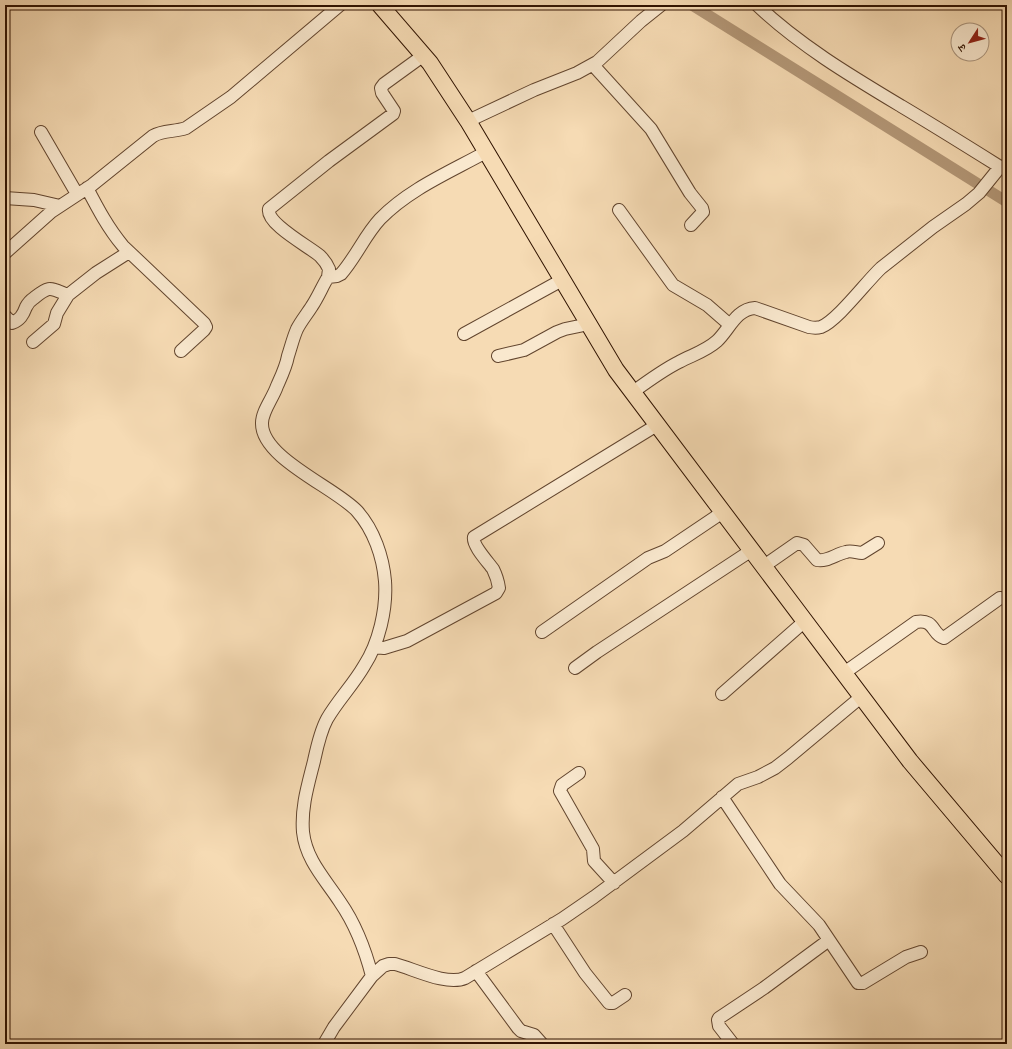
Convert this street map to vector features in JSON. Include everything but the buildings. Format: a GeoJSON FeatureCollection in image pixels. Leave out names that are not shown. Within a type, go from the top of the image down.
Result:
{"type":"FeatureCollection","features":[{"type":"Feature","properties":{"kind":"main road"},"geometry":{"type":"LineString","coordinates":[[380,5],[430,63],[468,122],[616,370],[910,761],[1007,876]]}},
{"type":"Feature","properties":{"kind":"street"},"geometry":{"type":"LineString","coordinates":[[5,253],[60,206],[82,191],[153,136],[158,133],[178,131],[186,128],[231,98],[340,5]]}},
{"type":"Feature","properties":{"kind":"street"},"geometry":{"type":"LineString","coordinates":[[468,122],[534,90],[593,65],[607,54],[641,21],[661,5]]}},
{"type":"Feature","properties":{"kind":"street"},"geometry":{"type":"LineString","coordinates":[[633,392],[666,369],[709,348],[718,340],[743,311],[748,309],[755,308],[809,327],[816,328],[822,326],[839,312],[881,268],[979,193],[1004,168],[866,85],[807,47],[757,5]]}},
{"type":"Feature","properties":{"kind":"street"},"geometry":{"type":"LineString","coordinates":[[331,277],[324,260],[280,227],[269,214],[269,209],[328,161],[393,114],[394,111],[381,88],[384,84],[424,55]]}},
{"type":"Feature","properties":{"kind":"street"},"geometry":{"type":"LineString","coordinates":[[593,65],[651,129],[690,193],[702,208],[703,212],[691,225]]}},
{"type":"Feature","properties":{"kind":"street"},"geometry":{"type":"LineString","coordinates":[[42,132],[112,233],[129,252],[204,323],[206,327],[204,330],[181,352]]}},
{"type":"Feature","properties":{"kind":"street"},"geometry":{"type":"LineString","coordinates":[[378,970],[362,943],[354,925],[310,858],[305,846],[302,816],[305,792],[321,733],[333,709],[365,665],[374,647],[384,606],[385,583],[383,562],[378,546],[368,527],[357,511],[345,500],[296,468],[280,455],[270,444],[263,432],[262,424],[266,410],[282,374],[298,327],[331,277],[344,270],[379,220],[395,205],[430,182],[486,152]]}},
{"type":"Feature","properties":{"kind":"street"},"geometry":{"type":"LineString","coordinates":[[5,198],[34,200],[60,206]]}},
{"type":"Feature","properties":{"kind":"street"},"geometry":{"type":"LineString","coordinates":[[619,210],[673,285],[707,305],[730,325]]}},
{"type":"Feature","properties":{"kind":"street"},"geometry":{"type":"LineString","coordinates":[[33,342],[54,324],[62,303],[68,295],[96,273],[129,252]]}},
{"type":"Feature","properties":{"kind":"street"},"geometry":{"type":"LineString","coordinates":[[464,334],[562,280]]}},
{"type":"Feature","properties":{"kind":"street"},"geometry":{"type":"LineString","coordinates":[[5,316],[12,323],[17,321],[24,314],[29,302],[44,289],[52,288],[68,295]]}},
{"type":"Feature","properties":{"kind":"street"},"geometry":{"type":"LineString","coordinates":[[498,356],[524,350],[565,329],[589,324]]}},
{"type":"Feature","properties":{"kind":"street"},"geometry":{"type":"LineString","coordinates":[[374,647],[384,648],[407,641],[496,593],[499,588],[496,577],[474,542],[474,537],[657,425]]}},
{"type":"Feature","properties":{"kind":"street"},"geometry":{"type":"LineString","coordinates":[[542,632],[648,558],[665,551],[723,512]]}},
{"type":"Feature","properties":{"kind":"street"},"geometry":{"type":"LineString","coordinates":[[764,566],[797,543],[804,545],[814,557],[820,560],[850,551],[862,553],[878,543]]}},
{"type":"Feature","properties":{"kind":"street"},"geometry":{"type":"LineString","coordinates":[[575,668],[752,550]]}},
{"type":"Feature","properties":{"kind":"street"},"geometry":{"type":"LineString","coordinates":[[844,674],[916,622],[926,621],[940,636],[944,638],[1000,598]]}},
{"type":"Feature","properties":{"kind":"street"},"geometry":{"type":"LineString","coordinates":[[722,694],[805,621]]}},
{"type":"Feature","properties":{"kind":"street"},"geometry":{"type":"LineString","coordinates":[[324,1044],[334,1027],[378,970],[389,964],[395,964],[448,981],[461,980],[553,924],[614,883],[683,831],[738,784],[758,777],[788,758],[862,696]]}},
{"type":"Feature","properties":{"kind":"street"},"geometry":{"type":"LineString","coordinates":[[579,773],[562,785],[560,791],[593,849],[594,860],[614,883]]}},
{"type":"Feature","properties":{"kind":"street"},"geometry":{"type":"LineString","coordinates":[[722,797],[780,884],[819,925],[856,982],[860,984],[906,957],[921,952]]}},
{"type":"Feature","properties":{"kind":"street"},"geometry":{"type":"LineString","coordinates":[[553,924],[585,973],[609,1002],[613,1003],[625,995]]}},
{"type":"Feature","properties":{"kind":"street"},"geometry":{"type":"LineString","coordinates":[[733,1044],[719,1026],[718,1020],[829,940]]}},
{"type":"Feature","properties":{"kind":"street"},"geometry":{"type":"LineString","coordinates":[[476,971],[518,1028],[524,1033],[534,1035],[542,1044]]}},
{"type":"Feature","properties":{"kind":"waterway"},"geometry":{"type":"LineString","coordinates":[[692,5],[1007,202]]}}]}
